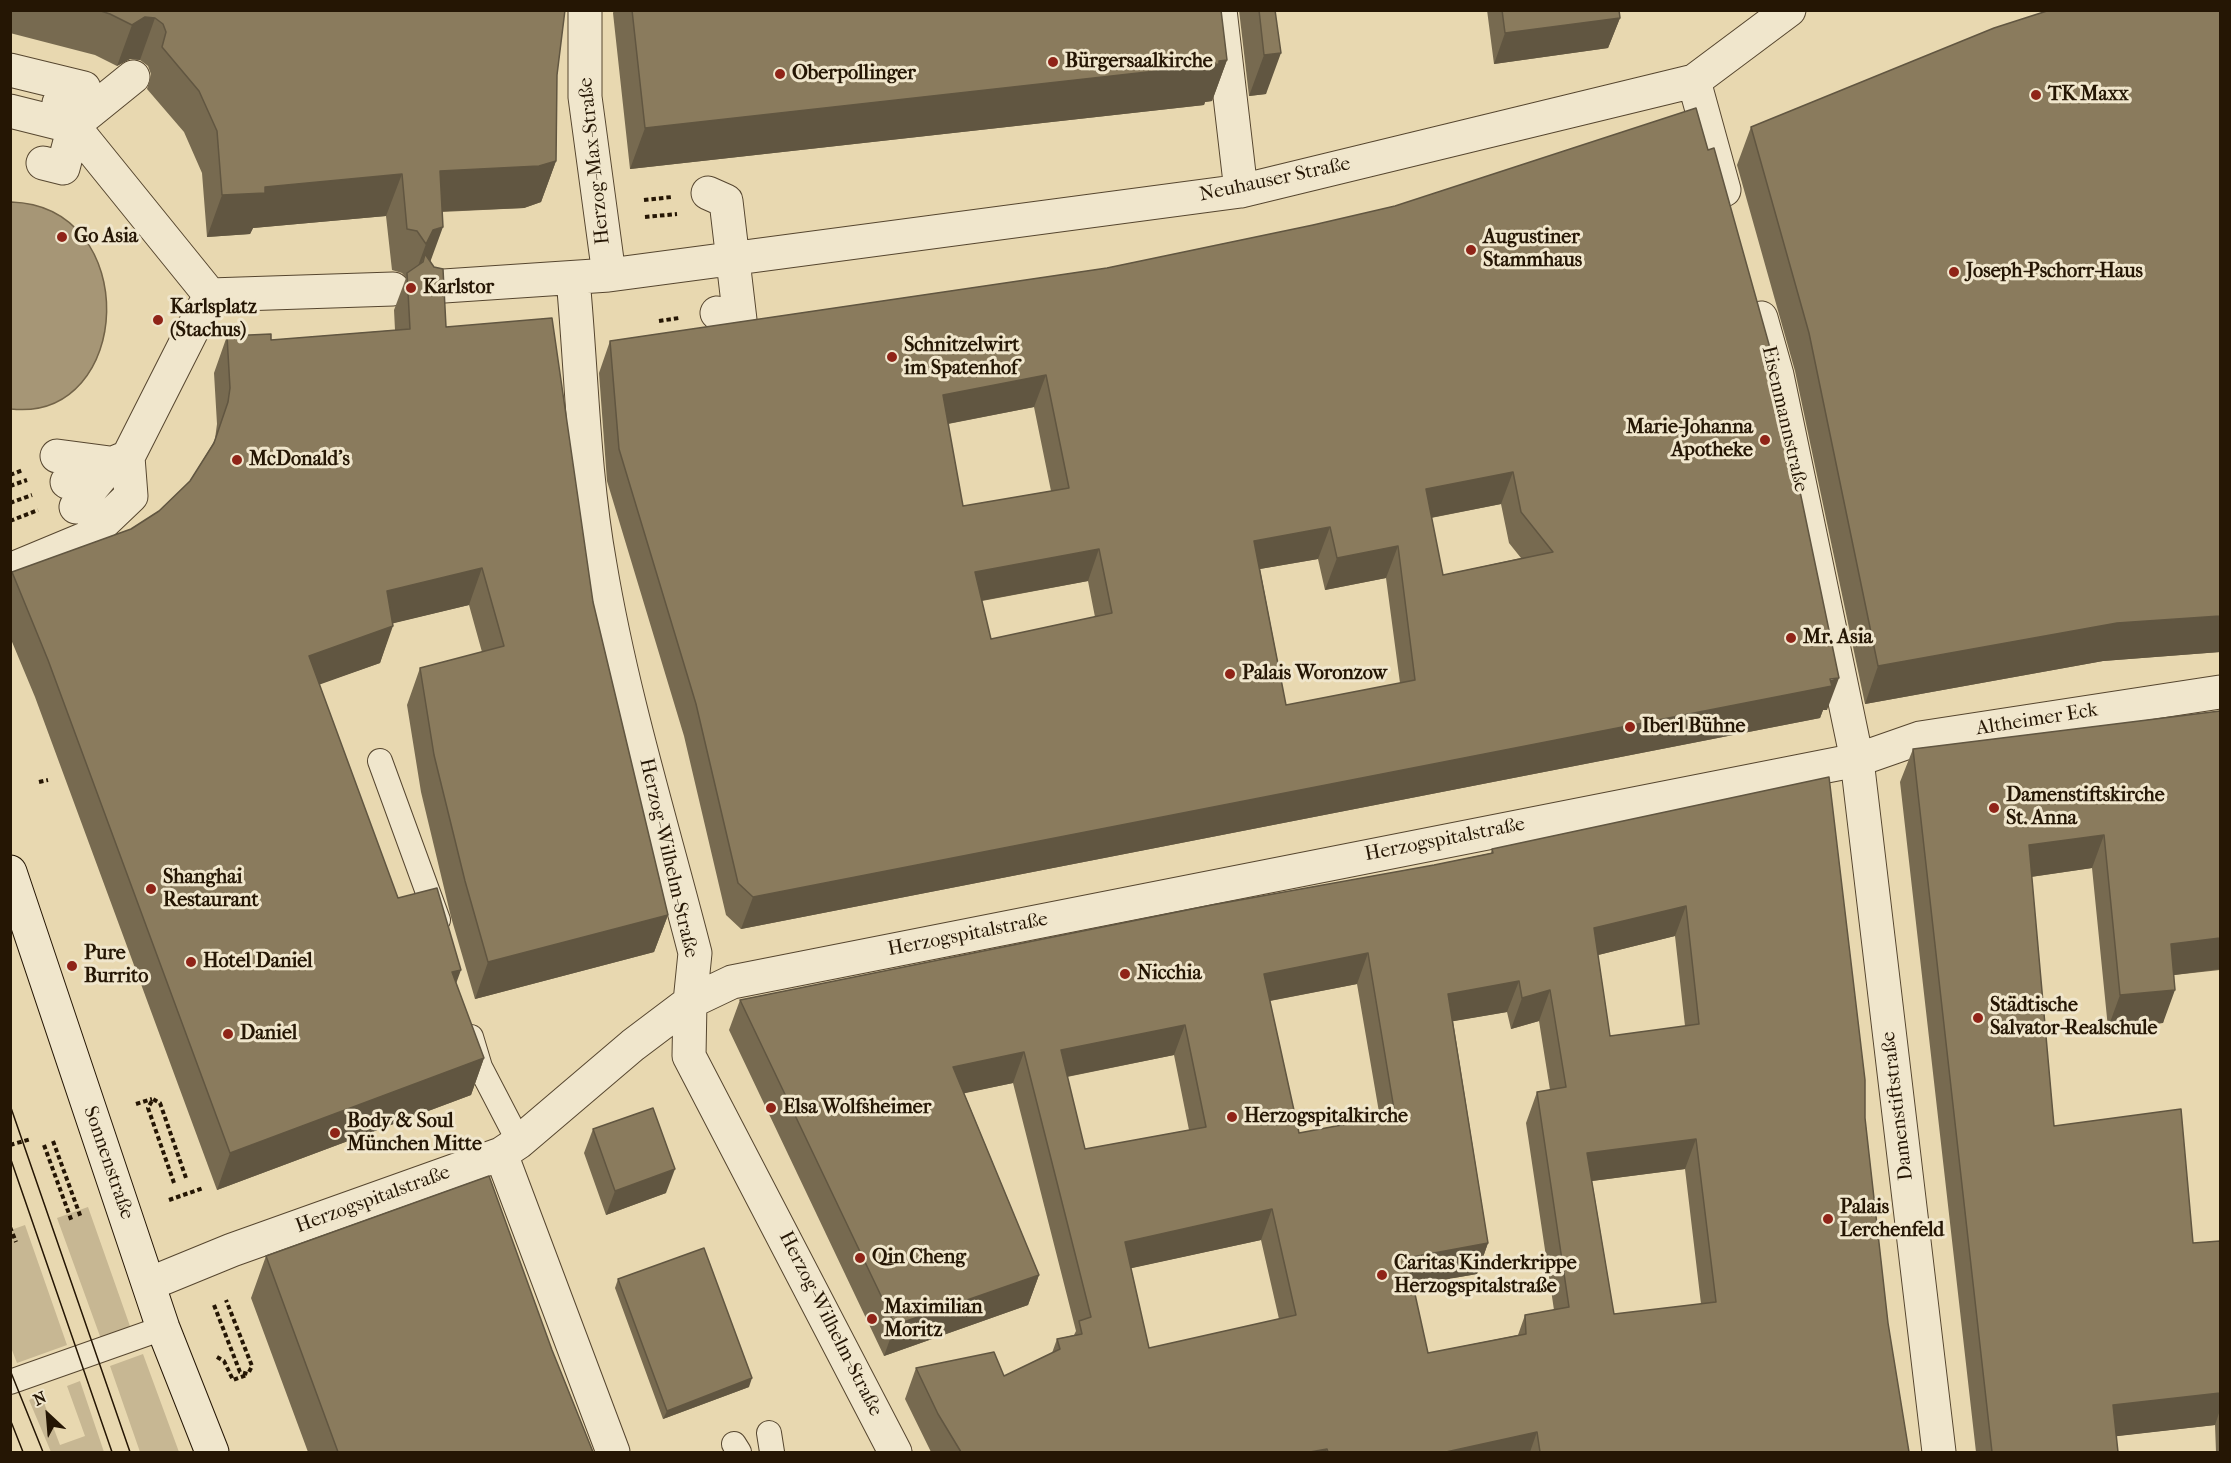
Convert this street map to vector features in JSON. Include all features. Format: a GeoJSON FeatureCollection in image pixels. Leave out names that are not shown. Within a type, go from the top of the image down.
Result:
{"type":"FeatureCollection","features":[{"type":"Feature","properties":{"kind":"street","name":"Herzog-Max-Straße"},"geometry":{"type":"LineString","coordinates":[[585,10],[585,97],[609,275]]}},
{"type":"Feature","properties":{"kind":"street"},"geometry":{"type":"LineString","coordinates":[[1220,10],[1241,191]]}},
{"type":"Feature","properties":{"kind":"street","name":"Neuhauser Straße"},"geometry":{"type":"LineString","coordinates":[[429,287],[609,275],[1241,191],[1694,81],[1789,10]]}},
{"type":"Feature","properties":{"kind":"street"},"geometry":{"type":"LineString","coordinates":[[10,70],[84,88],[55,136]]}},
{"type":"Feature","properties":{"kind":"street"},"geometry":{"type":"LineString","coordinates":[[55,136],[133,77]]}},
{"type":"Feature","properties":{"kind":"street"},"geometry":{"type":"LineString","coordinates":[[1694,81],[1733,219]]}},
{"type":"Feature","properties":{"kind":"street"},"geometry":{"type":"LineString","coordinates":[[10,111],[55,136],[210,295],[393,289]]}},
{"type":"Feature","properties":{"kind":"street"},"geometry":{"type":"LineString","coordinates":[[715,201],[733,259],[726,321]]}},
{"type":"Feature","properties":{"kind":"street","name":"Herzog-Wilhelm-Straße"},"geometry":{"type":"LineString","coordinates":[[573,279],[587,482],[611,625],[695,953],[690,1002],[689,1056],[895,1452]]}},
{"type":"Feature","properties":{"kind":"street","name":"Eisenmannstraße"},"geometry":{"type":"LineString","coordinates":[[1752,286],[1777,375],[1857,760]]}},
{"type":"Feature","properties":{"kind":"street"},"geometry":{"type":"LineString","coordinates":[[120,460],[67,482],[120,460],[210,295]]}},
{"type":"Feature","properties":{"kind":"street"},"geometry":{"type":"LineString","coordinates":[[10,570],[87,538],[131,496],[120,460]]}},
{"type":"Feature","properties":{"kind":"street","name":"Altheimer Eck"},"geometry":{"type":"LineString","coordinates":[[1857,760],[1920,738],[2220,692]]}},
{"type":"Feature","properties":{"kind":"street","name":"Herzogspitalstraße"},"geometry":{"type":"LineString","coordinates":[[149,1284],[231,1250],[510,1148],[633,1044],[690,1002],[732,982],[1857,760]]}},
{"type":"Feature","properties":{"kind":"street","name":"Damenstiftstraße"},"geometry":{"type":"LineString","coordinates":[[1857,760],[1939,1452]]}},
{"type":"Feature","properties":{"kind":"street","name":"Sonnenstraße"},"geometry":{"type":"LineString","coordinates":[[10,872],[164,1328],[213,1452]]}},
{"type":"Feature","properties":{"kind":"street"},"geometry":{"type":"LineString","coordinates":[[510,1148],[613,1452]]}},
{"type":"Feature","properties":{"kind":"lane"},"geometry":{"type":"LineString","coordinates":[[380,761],[442,937]]}},
{"type":"Feature","properties":{"kind":"lane"},"geometry":{"type":"LineString","coordinates":[[464,1013],[480,1067],[510,1148]]}},
{"type":"Feature","properties":{"kind":"lane"},"geometry":{"type":"LineString","coordinates":[[10,1382],[164,1328]]}},
{"type":"Feature","properties":{"kind":"path"},"geometry":{"type":"LineString","coordinates":[[39,782],[48,780]]}},
{"type":"Feature","properties":{"kind":"path"},"geometry":{"type":"LineString","coordinates":[[153,1099],[148,1108],[174,1183]]}},
{"type":"Feature","properties":{"kind":"path"},"geometry":{"type":"LineString","coordinates":[[136,1104],[153,1099],[160,1103],[186,1178]]}},
{"type":"Feature","properties":{"kind":"path"},"geometry":{"type":"LineString","coordinates":[[10,1145],[32,1138]]}},
{"type":"Feature","properties":{"kind":"path"},"geometry":{"type":"LineString","coordinates":[[53,1141],[81,1218]]}},
{"type":"Feature","properties":{"kind":"path"},"geometry":{"type":"LineString","coordinates":[[44,1145],[72,1222]]}},
{"type":"Feature","properties":{"kind":"path"},"geometry":{"type":"LineString","coordinates":[[169,1200],[203,1188]]}},
{"type":"Feature","properties":{"kind":"path"},"geometry":{"type":"LineString","coordinates":[[10,1227],[16,1242]]}},
{"type":"Feature","properties":{"kind":"path"},"geometry":{"type":"LineString","coordinates":[[214,1305],[240,1372],[249,1374],[252,1366],[226,1300]]}},
{"type":"Feature","properties":{"kind":"shaded area"},"geometry":{"type":"Polygon","coordinates":[[[11,202],[54,213],[84,238],[101,273],[107,312],[100,350],[81,383],[52,404],[11,409],[11,202]]]}},
{"type":"Feature","properties":{"kind":"shaded area"},"geometry":{"type":"Polygon","coordinates":[[[88,1207],[131,1329],[101,1339],[57,1218],[88,1207]]]}},
{"type":"Feature","properties":{"kind":"shaded area"},"geometry":{"type":"Polygon","coordinates":[[[25,1225],[67,1345],[17,1363],[10,1345],[11,1230],[25,1225]]]}},
{"type":"Feature","properties":{"kind":"shaded area"},"geometry":{"type":"Polygon","coordinates":[[[143,1354],[179,1452],[140,1452],[110,1366],[143,1354]]]}},
{"type":"Feature","properties":{"kind":"shaded area"},"geometry":{"type":"Polygon","coordinates":[[[80,1381],[104,1452],[51,1452],[29,1400],[41,1395],[60,1445],[85,1436],[67,1386],[80,1381]]]}},
{"type":"Feature","properties":{"kind":"building"},"geometry":{"type":"Polygon","coordinates":[[[98,10],[565,10],[557,75],[556,161],[539,166],[440,171],[443,227],[433,230],[426,244],[417,231],[407,229],[402,174],[265,187],[265,193],[222,195],[217,131],[199,91],[162,47],[166,32],[163,24],[155,18],[145,17],[132,25],[98,10]]]}},
{"type":"Feature","properties":{"kind":"building"},"geometry":{"type":"Polygon","coordinates":[[[632,10],[1221,10],[1227,60],[1219,61],[1219,64],[645,128],[632,10]]]}},
{"type":"Feature","properties":{"kind":"building"},"geometry":{"type":"Polygon","coordinates":[[[1259,10],[1275,10],[1281,53],[1264,55],[1259,10]]]}},
{"type":"Feature","properties":{"kind":"building"},"geometry":{"type":"Polygon","coordinates":[[[1502,10],[1619,10],[1620,18],[1505,33],[1502,10]]]}},
{"type":"Feature","properties":{"kind":"building"},"geometry":{"type":"Polygon","coordinates":[[[2050,10],[2220,10],[2220,616],[2117,623],[1878,666],[1809,333],[1751,127],[1994,28],[2050,10]]]}},
{"type":"Feature","properties":{"kind":"building"},"geometry":{"type":"Polygon","coordinates":[[[1696,108],[1708,150],[1714,148],[1770,348],[1839,678],[1830,679],[1832,686],[753,897],[738,883],[696,704],[619,449],[610,341],[1107,268],[1395,206],[1696,108]],[[1046,375],[943,395],[963,506],[1069,488],[1046,375]],[[1513,472],[1426,489],[1443,575],[1553,552],[1521,512],[1513,472]],[[1330,527],[1254,541],[1286,705],[1415,680],[1398,546],[1337,558],[1330,527]],[[1099,549],[975,572],[991,639],[1112,613],[1099,549]]]}},
{"type":"Feature","properties":{"kind":"building"},"geometry":{"type":"Polygon","coordinates":[[[425,254],[434,267],[443,269],[446,327],[552,318],[593,602],[668,915],[488,962],[465,881],[434,755],[420,668],[504,646],[482,568],[387,591],[393,626],[309,656],[398,898],[437,888],[461,970],[452,972],[484,1058],[230,1153],[48,660],[12,572],[131,529],[159,511],[190,481],[214,443],[228,402],[230,388],[227,336],[271,334],[271,340],[410,329],[407,273],[423,262],[425,254]]]}},
{"type":"Feature","properties":{"kind":"building"},"geometry":{"type":"Polygon","coordinates":[[[2220,711],[2220,938],[2171,944],[2175,990],[2120,995],[2104,835],[2029,845],[2054,1126],[2181,1109],[2193,1243],[2220,1241],[2220,1393],[2113,1405],[2118,1452],[1992,1452],[1913,749],[2220,711]]]}},
{"type":"Feature","properties":{"kind":"building"},"geometry":{"type":"Polygon","coordinates":[[[1829,777],[1865,1080],[1865,1118],[1888,1323],[1909,1452],[1540,1452],[1537,1432],[1446,1452],[1328,1452],[1327,1449],[1310,1452],[961,1452],[938,1414],[916,1368],[994,1352],[1004,1376],[1060,1349],[1057,1339],[1082,1334],[1079,1321],[1091,1317],[1024,1052],[953,1067],[1039,1275],[895,1325],[740,1000],[1212,905],[1434,865],[1493,853],[1492,849],[1829,777]],[[1686,906],[1594,928],[1610,1036],[1699,1024],[1686,906]],[[1368,953],[1264,974],[1299,1133],[1395,1115],[1368,953]],[[1519,981],[1448,994],[1488,1243],[1407,1258],[1428,1353],[1526,1334],[1525,1315],[1569,1307],[1537,1092],[1566,1087],[1550,990],[1522,998],[1519,981]],[[1185,1025],[1061,1050],[1085,1149],[1206,1127],[1185,1025]],[[1696,1139],[1587,1153],[1614,1314],[1716,1302],[1696,1139]],[[1272,1209],[1125,1242],[1149,1348],[1296,1315],[1272,1209]]]}},
{"type":"Feature","properties":{"kind":"building"},"geometry":{"type":"Polygon","coordinates":[[[653,1108],[675,1169],[615,1191],[593,1129],[653,1108]]]}},
{"type":"Feature","properties":{"kind":"building"},"geometry":{"type":"Polygon","coordinates":[[[489,1176],[552,1350],[593,1452],[338,1452],[266,1256],[489,1176]]]}},
{"type":"Feature","properties":{"kind":"building"},"geometry":{"type":"Polygon","coordinates":[[[704,1248],[752,1378],[667,1411],[618,1279],[704,1248]]]}},
{"type":"Feature","properties":{"kind":"tram line"},"geometry":{"type":"LineString","coordinates":[[10,1105],[130,1452]]}},
{"type":"Feature","properties":{"kind":"tram line"},"geometry":{"type":"LineString","coordinates":[[10,1157],[112,1452]]}},
{"type":"Feature","properties":{"kind":"tram line"},"geometry":{"type":"LineString","coordinates":[[10,1370],[43,1452]]}},
{"type":"Feature","properties":{"kind":"tram line"},"geometry":{"type":"LineString","coordinates":[[10,1419],[23,1452]]}},
{"type":"Feature","properties":{"kind":"place","name":"Bürgersaalkirche"},"geometry":{"type":"Point","coordinates":[1053,62]}},
{"type":"Feature","properties":{"kind":"place","name":"Oberpollinger"},"geometry":{"type":"Point","coordinates":[780,74]}},
{"type":"Feature","properties":{"kind":"place","name":"TK Maxx"},"geometry":{"type":"Point","coordinates":[2036,95]}},
{"type":"Feature","properties":{"kind":"place","name":"Go Asia"},"geometry":{"type":"Point","coordinates":[62,237]}},
{"type":"Feature","properties":{"kind":"place","name":"Augustiner Stammhaus"},"geometry":{"type":"Point","coordinates":[1471,250]}},
{"type":"Feature","properties":{"kind":"place","name":"Joseph-Pschorr-Haus"},"geometry":{"type":"Point","coordinates":[1954,272]}},
{"type":"Feature","properties":{"kind":"place","name":"Karlstor"},"geometry":{"type":"Point","coordinates":[411,288]}},
{"type":"Feature","properties":{"kind":"place","name":"Karlsplatz (Stachus)"},"geometry":{"type":"Point","coordinates":[158,320]}},
{"type":"Feature","properties":{"kind":"place","name":"Schnitzelwirt im Spatenhof"},"geometry":{"type":"Point","coordinates":[892,357]}},
{"type":"Feature","properties":{"kind":"place","name":"Marie-Johanna Apotheke"},"geometry":{"type":"Point","coordinates":[1765,440]}},
{"type":"Feature","properties":{"kind":"place","name":"McDonald's"},"geometry":{"type":"Point","coordinates":[237,460]}},
{"type":"Feature","properties":{"kind":"place","name":"Mr. Asia"},"geometry":{"type":"Point","coordinates":[1791,638]}},
{"type":"Feature","properties":{"kind":"place","name":"Palais Woronzow"},"geometry":{"type":"Point","coordinates":[1230,674]}},
{"type":"Feature","properties":{"kind":"place","name":"Iberl Bühne"},"geometry":{"type":"Point","coordinates":[1630,727]}},
{"type":"Feature","properties":{"kind":"place","name":"Damenstiftskirche St. Anna"},"geometry":{"type":"Point","coordinates":[1994,808]}},
{"type":"Feature","properties":{"kind":"place","name":"Shanghai Restaurant"},"geometry":{"type":"Point","coordinates":[151,889]}},
{"type":"Feature","properties":{"kind":"place","name":"Hotel Daniel"},"geometry":{"type":"Point","coordinates":[191,962]}},
{"type":"Feature","properties":{"kind":"place","name":"Pure Burrito"},"geometry":{"type":"Point","coordinates":[72,966]}},
{"type":"Feature","properties":{"kind":"place","name":"Nicchia"},"geometry":{"type":"Point","coordinates":[1125,974]}},
{"type":"Feature","properties":{"kind":"place","name":"Städtische Salvator-Realschule"},"geometry":{"type":"Point","coordinates":[1978,1018]}},
{"type":"Feature","properties":{"kind":"place","name":"Daniel"},"geometry":{"type":"Point","coordinates":[228,1034]}},
{"type":"Feature","properties":{"kind":"place","name":"Elsa Wolfsheimer"},"geometry":{"type":"Point","coordinates":[771,1108]}},
{"type":"Feature","properties":{"kind":"place","name":"Herzogspitalkirche"},"geometry":{"type":"Point","coordinates":[1232,1117]}},
{"type":"Feature","properties":{"kind":"place","name":"Body & Soul München Mitte"},"geometry":{"type":"Point","coordinates":[335,1133]}},
{"type":"Feature","properties":{"kind":"place","name":"Palais Lerchenfeld"},"geometry":{"type":"Point","coordinates":[1828,1219]}},
{"type":"Feature","properties":{"kind":"place","name":"Qin Cheng"},"geometry":{"type":"Point","coordinates":[860,1258]}},
{"type":"Feature","properties":{"kind":"place","name":"Caritas Kinderkrippe Herzogspitalstraße"},"geometry":{"type":"Point","coordinates":[1382,1275]}},
{"type":"Feature","properties":{"kind":"place","name":"Maximilian Moritz"},"geometry":{"type":"Point","coordinates":[872,1319]}}]}
